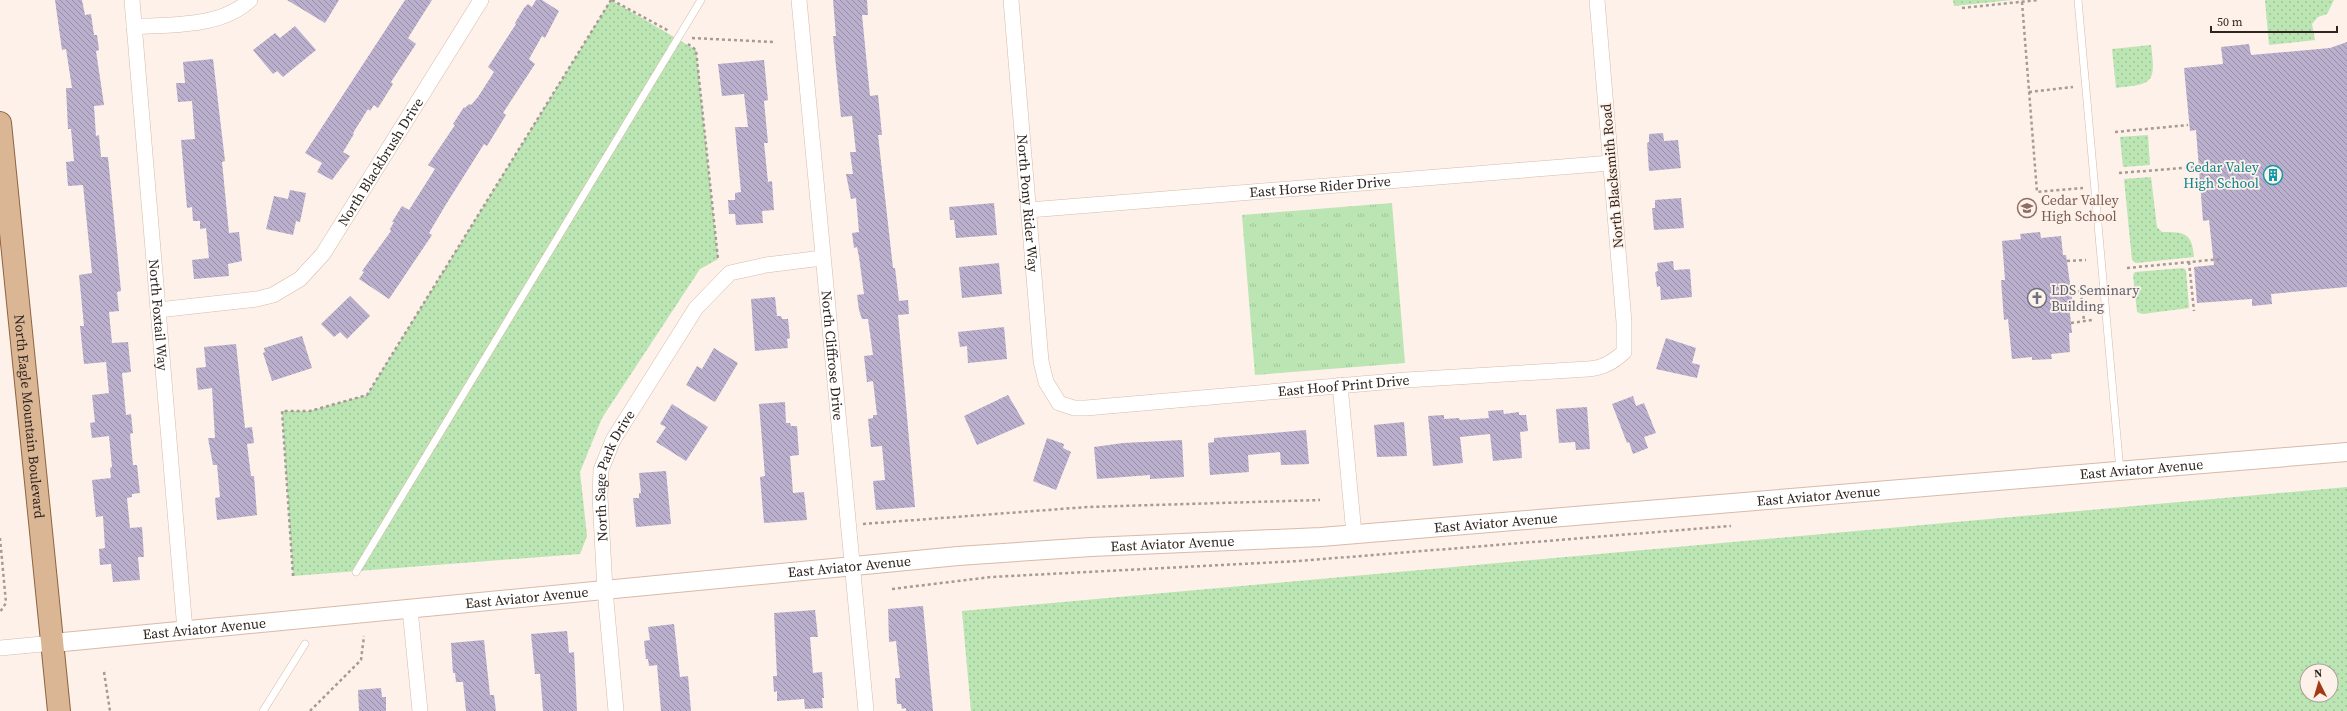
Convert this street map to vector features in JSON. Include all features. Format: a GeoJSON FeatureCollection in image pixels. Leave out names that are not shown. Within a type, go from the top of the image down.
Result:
{"type":"FeatureCollection","features":[{"type":"Feature","properties":{"kind":"main road","name":"North Eagle Mountain Boulevard"},"geometry":{"type":"LineString","coordinates":[[0,127],[59,711]]}},
{"type":"Feature","properties":{"kind":"street","name":"North Foxtail Way"},"geometry":{"type":"LineString","coordinates":[[132,0],[185,630]]}},
{"type":"Feature","properties":{"kind":"street"},"geometry":{"type":"LineString","coordinates":[[134,27],[213,19],[237,9],[250,0]]}},
{"type":"Feature","properties":{"kind":"street","name":"North Blackbrush Drive"},"geometry":{"type":"LineString","coordinates":[[158,310],[257,299],[273,295],[300,279],[323,254],[481,0]]}},
{"type":"Feature","properties":{"kind":"street","name":"North Cliffrose Drive"},"geometry":{"type":"LineString","coordinates":[[799,0],[822,258],[854,566],[866,711]]}},
{"type":"Feature","properties":{"kind":"street","name":"North Pony Rider Way"},"geometry":{"type":"LineString","coordinates":[[1011,0],[1040,361],[1046,382],[1059,403]]}},
{"type":"Feature","properties":{"kind":"street","name":"North Blacksmith Road"},"geometry":{"type":"LineString","coordinates":[[1597,0],[1624,322],[1624,352]]}},
{"type":"Feature","properties":{"kind":"street","name":"East Horse Rider Drive"},"geometry":{"type":"LineString","coordinates":[[1029,210],[1611,163]]}},
{"type":"Feature","properties":{"kind":"street","name":"North Sage Park Drive"},"geometry":{"type":"LineString","coordinates":[[616,711],[605,590],[600,496],[601,470],[613,440],[696,308],[730,273],[766,265],[822,258]]}},
{"type":"Feature","properties":{"kind":"street","name":"East Hoof Print Drive"},"geometry":{"type":"LineString","coordinates":[[1059,403],[1074,408],[1086,408],[1340,385],[1600,368],[1614,361],[1624,352]]}},
{"type":"Feature","properties":{"kind":"street"},"geometry":{"type":"LineString","coordinates":[[1340,385],[1354,534]]}},
{"type":"Feature","properties":{"kind":"street","name":"East Aviator Avenue"},"geometry":{"type":"LineString","coordinates":[[0,648],[854,566],[1039,550],[1241,542],[1354,534],[2347,452]]}},
{"type":"Feature","properties":{"kind":"street"},"geometry":{"type":"LineString","coordinates":[[410,609],[420,711]]}},
{"type":"Feature","properties":{"kind":"lane"},"geometry":{"type":"LineString","coordinates":[[356,572],[702,0]]}},
{"type":"Feature","properties":{"kind":"lane"},"geometry":{"type":"LineString","coordinates":[[2078,0],[2120,471]]}},
{"type":"Feature","properties":{"kind":"lane"},"geometry":{"type":"LineString","coordinates":[[263,711],[305,644]]}},
{"type":"Feature","properties":{"kind":"path"},"geometry":{"type":"LineString","coordinates":[[293,576],[282,411],[310,411],[367,395],[612,0],[679,38],[696,50],[718,259]]}},
{"type":"Feature","properties":{"kind":"path"},"geometry":{"type":"LineString","coordinates":[[1962,8],[2039,0]]}},
{"type":"Feature","properties":{"kind":"path"},"geometry":{"type":"LineString","coordinates":[[2022,2],[2037,192],[2082,188]]}},
{"type":"Feature","properties":{"kind":"path"},"geometry":{"type":"LineString","coordinates":[[679,38],[773,42]]}},
{"type":"Feature","properties":{"kind":"path"},"geometry":{"type":"LineString","coordinates":[[2029,92],[2073,87]]}},
{"type":"Feature","properties":{"kind":"path"},"geometry":{"type":"LineString","coordinates":[[2115,132],[2188,125]]}},
{"type":"Feature","properties":{"kind":"path"},"geometry":{"type":"LineString","coordinates":[[2119,173],[2196,167]]}},
{"type":"Feature","properties":{"kind":"path"},"geometry":{"type":"LineString","coordinates":[[2067,262],[2086,260]]}},
{"type":"Feature","properties":{"kind":"path"},"geometry":{"type":"LineString","coordinates":[[2127,268],[2221,260]]}},
{"type":"Feature","properties":{"kind":"path"},"geometry":{"type":"LineString","coordinates":[[2189,262],[2194,311]]}},
{"type":"Feature","properties":{"kind":"path"},"geometry":{"type":"LineString","coordinates":[[2072,292],[2089,291]]}},
{"type":"Feature","properties":{"kind":"path"},"geometry":{"type":"LineString","coordinates":[[2081,292],[2084,321]]}},
{"type":"Feature","properties":{"kind":"path"},"geometry":{"type":"LineString","coordinates":[[2071,323],[2092,320]]}},
{"type":"Feature","properties":{"kind":"path"},"geometry":{"type":"LineString","coordinates":[[863,524],[1087,507],[1320,500]]}},
{"type":"Feature","properties":{"kind":"path"},"geometry":{"type":"LineString","coordinates":[[892,589],[991,577],[1299,562],[1730,526]]}},
{"type":"Feature","properties":{"kind":"path"},"geometry":{"type":"LineString","coordinates":[[0,538],[6,603],[0,612]]}},
{"type":"Feature","properties":{"kind":"path"},"geometry":{"type":"LineString","coordinates":[[310,711],[361,660],[364,636]]}},
{"type":"Feature","properties":{"kind":"path"},"geometry":{"type":"LineString","coordinates":[[104,672],[110,711]]}},
{"type":"Feature","properties":{"kind":"green space"},"geometry":{"type":"Polygon","coordinates":[[[611,0],[696,50],[718,259],[700,269],[602,418],[580,472],[587,536],[580,554],[293,576],[282,411],[310,411],[367,395],[611,0]]]}},
{"type":"Feature","properties":{"kind":"green space"},"geometry":{"type":"Polygon","coordinates":[[[1953,0],[2012,0],[1954,6],[1953,0]]]}},
{"type":"Feature","properties":{"kind":"green space"},"geometry":{"type":"Polygon","coordinates":[[[2265,0],[2334,0],[2327,14],[2318,17],[2312,24],[2315,40],[2269,45],[2265,0]]]}},
{"type":"Feature","properties":{"kind":"green space"},"geometry":{"type":"Polygon","coordinates":[[[2151,45],[2153,68],[2152,75],[2149,80],[2138,85],[2116,88],[2112,49],[2151,45]]]}},
{"type":"Feature","properties":{"kind":"green space"},"geometry":{"type":"Polygon","coordinates":[[[2148,135],[2150,165],[2123,167],[2120,137],[2148,135]]]}},
{"type":"Feature","properties":{"kind":"green space"},"geometry":{"type":"Polygon","coordinates":[[[2151,177],[2157,227],[2162,232],[2176,232],[2186,235],[2191,243],[2194,257],[2136,263],[2132,260],[2124,179],[2151,177]]]}},
{"type":"Feature","properties":{"kind":"green space"},"geometry":{"type":"Polygon","coordinates":[[[1392,203],[1405,363],[1255,375],[1242,215],[1392,203]]]}},
{"type":"Feature","properties":{"kind":"green space"},"geometry":{"type":"Polygon","coordinates":[[[2183,268],[2186,270],[2189,308],[2142,314],[2137,312],[2133,275],[2135,272],[2183,268]]]}},
{"type":"Feature","properties":{"kind":"green space"},"geometry":{"type":"Polygon","coordinates":[[[2347,487],[2347,711],[971,711],[962,611],[2347,487]]]}},
{"type":"Feature","properties":{"kind":"building"},"geometry":{"type":"Polygon","coordinates":[[[55,0],[82,0],[85,15],[91,14],[94,35],[97,35],[99,50],[96,51],[104,105],[94,106],[96,136],[99,135],[101,157],[108,157],[121,291],[117,292],[119,311],[109,312],[112,343],[128,342],[131,372],[122,373],[126,415],[131,414],[133,433],[130,434],[133,465],[137,465],[140,493],[132,494],[132,497],[127,498],[130,528],[142,527],[144,557],[138,557],[140,580],[113,582],[111,564],[100,565],[99,549],[105,548],[103,516],[96,517],[92,480],[111,478],[110,468],[112,467],[109,436],[92,438],[90,423],[95,422],[92,395],[109,393],[106,362],[84,364],[80,326],[84,326],[79,275],[92,273],[83,185],[68,186],[66,162],[74,161],[71,129],[68,129],[66,88],[72,88],[66,49],[62,50],[55,0]]]}},
{"type":"Feature","properties":{"kind":"building"},"geometry":{"type":"Polygon","coordinates":[[[287,0],[339,0],[325,23],[287,0]]]}},
{"type":"Feature","properties":{"kind":"building"},"geometry":{"type":"Polygon","coordinates":[[[405,0],[432,0],[408,38],[416,44],[391,82],[393,84],[378,108],[374,105],[370,111],[368,109],[353,133],[354,134],[343,152],[350,156],[332,180],[317,172],[322,163],[305,153],[405,0]]]}},
{"type":"Feature","properties":{"kind":"building"},"geometry":{"type":"Polygon","coordinates":[[[536,0],[542,0],[559,11],[545,38],[542,36],[529,59],[535,64],[503,113],[506,115],[487,146],[484,144],[445,206],[429,233],[432,235],[389,299],[359,279],[364,272],[362,271],[391,231],[390,229],[394,222],[392,222],[402,206],[409,210],[435,169],[428,165],[455,125],[453,124],[464,107],[465,108],[469,104],[471,105],[478,97],[494,72],[488,67],[516,24],[515,23],[524,8],[528,4],[532,7],[536,0]]]}},
{"type":"Feature","properties":{"kind":"building"},"geometry":{"type":"Polygon","coordinates":[[[833,0],[867,0],[868,15],[862,15],[870,96],[878,95],[882,135],[878,135],[893,268],[895,268],[899,301],[908,300],[909,314],[898,315],[915,507],[876,510],[873,481],[885,480],[882,446],[871,447],[868,419],[873,418],[873,415],[877,415],[873,381],[867,382],[864,356],[873,355],[868,319],[862,319],[859,310],[857,295],[864,294],[859,257],[857,247],[854,248],[852,233],[859,232],[856,198],[851,199],[846,174],[853,174],[850,152],[856,152],[852,116],[841,117],[833,36],[836,36],[833,0]]]}},
{"type":"Feature","properties":{"kind":"building"},"geometry":{"type":"Polygon","coordinates":[[[295,26],[316,50],[283,77],[277,71],[273,74],[253,50],[275,33],[280,38],[295,26]]]}},
{"type":"Feature","properties":{"kind":"building","name":"Cedar Valey High School"},"geometry":{"type":"Polygon","coordinates":[[[2347,42],[2347,287],[2271,294],[2272,304],[2252,306],[2252,299],[2197,303],[2194,267],[2214,265],[2209,220],[2203,221],[2196,130],[2190,131],[2184,68],[2223,64],[2221,47],[2249,44],[2251,55],[2330,48],[2347,42]]]}},
{"type":"Feature","properties":{"kind":"building"},"geometry":{"type":"Polygon","coordinates":[[[213,59],[225,161],[222,162],[229,233],[239,232],[242,261],[228,264],[229,276],[194,279],[192,260],[209,258],[206,228],[200,229],[200,221],[193,221],[192,207],[187,208],[181,140],[195,139],[192,101],[178,102],[176,83],[185,83],[183,62],[213,59]]]}},
{"type":"Feature","properties":{"kind":"building"},"geometry":{"type":"Polygon","coordinates":[[[764,60],[768,100],[764,101],[768,143],[764,143],[768,182],[772,181],[774,210],[762,211],[763,223],[736,225],[735,214],[729,214],[728,200],[735,200],[735,193],[741,192],[735,127],[748,127],[744,94],[722,96],[718,64],[764,60]]]}},
{"type":"Feature","properties":{"kind":"building"},"geometry":{"type":"Polygon","coordinates":[[[1663,133],[1664,141],[1678,140],[1681,168],[1649,171],[1647,143],[1649,142],[1649,134],[1663,133]]]}},
{"type":"Feature","properties":{"kind":"building"},"geometry":{"type":"Polygon","coordinates":[[[290,190],[306,193],[300,222],[296,221],[293,235],[266,229],[274,196],[288,199],[290,190]]]}},
{"type":"Feature","properties":{"kind":"building"},"geometry":{"type":"Polygon","coordinates":[[[1681,198],[1684,228],[1654,230],[1652,208],[1655,208],[1655,200],[1681,198]]]}},
{"type":"Feature","properties":{"kind":"building"},"geometry":{"type":"Polygon","coordinates":[[[994,203],[997,235],[956,238],[954,220],[950,220],[949,207],[994,203]]]}},
{"type":"Feature","properties":{"kind":"building","name":"LDS Seminary Building"},"geometry":{"type":"Polygon","coordinates":[[[2040,232],[2041,238],[2061,236],[2063,255],[2066,255],[2073,305],[2069,304],[2072,333],[2069,333],[2070,352],[2051,354],[2052,359],[2032,360],[2032,357],[2012,359],[2008,319],[2004,320],[2001,280],[2005,280],[2002,241],[2021,239],[2020,234],[2040,232]]]}},
{"type":"Feature","properties":{"kind":"building"},"geometry":{"type":"Polygon","coordinates":[[[1673,261],[1674,270],[1690,269],[1692,297],[1661,300],[1660,286],[1657,287],[1655,272],[1658,271],[1657,263],[1673,261]]]}},
{"type":"Feature","properties":{"kind":"building"},"geometry":{"type":"Polygon","coordinates":[[[999,263],[1002,294],[962,298],[959,267],[999,263]]]}},
{"type":"Feature","properties":{"kind":"building"},"geometry":{"type":"Polygon","coordinates":[[[350,296],[370,316],[347,339],[340,332],[334,337],[321,324],[350,296]]]}},
{"type":"Feature","properties":{"kind":"building"},"geometry":{"type":"Polygon","coordinates":[[[775,297],[777,316],[781,316],[782,319],[788,319],[790,338],[787,339],[788,348],[755,351],[751,299],[775,297]]]}},
{"type":"Feature","properties":{"kind":"building"},"geometry":{"type":"Polygon","coordinates":[[[1004,327],[1007,359],[968,363],[967,346],[960,347],[958,332],[1004,327]]]}},
{"type":"Feature","properties":{"kind":"building"},"geometry":{"type":"Polygon","coordinates":[[[302,336],[312,368],[272,381],[263,353],[265,352],[264,348],[302,336]]]}},
{"type":"Feature","properties":{"kind":"building"},"geometry":{"type":"Polygon","coordinates":[[[1666,338],[1696,348],[1692,363],[1700,365],[1697,378],[1656,369],[1666,338]]]}},
{"type":"Feature","properties":{"kind":"building"},"geometry":{"type":"Polygon","coordinates":[[[236,344],[245,428],[252,427],[254,443],[247,444],[251,476],[254,476],[257,515],[217,520],[215,498],[220,497],[217,465],[213,465],[208,438],[215,438],[212,388],[198,390],[196,368],[206,367],[204,347],[236,344]]]}},
{"type":"Feature","properties":{"kind":"building"},"geometry":{"type":"Polygon","coordinates":[[[714,348],[738,363],[715,402],[686,385],[697,366],[702,369],[714,348]]]}},
{"type":"Feature","properties":{"kind":"building"},"geometry":{"type":"Polygon","coordinates":[[[1008,395],[1025,424],[977,445],[964,416],[1008,395]]]}},
{"type":"Feature","properties":{"kind":"building"},"geometry":{"type":"Polygon","coordinates":[[[1633,396],[1636,406],[1644,403],[1656,433],[1644,437],[1648,448],[1633,454],[1629,442],[1627,443],[1612,404],[1633,396]]]}},
{"type":"Feature","properties":{"kind":"building"},"geometry":{"type":"Polygon","coordinates":[[[785,402],[786,423],[790,423],[791,426],[797,426],[799,455],[790,456],[793,493],[804,492],[807,520],[764,523],[760,477],[765,476],[759,404],[785,402]]]}},
{"type":"Feature","properties":{"kind":"building"},"geometry":{"type":"Polygon","coordinates":[[[672,404],[708,427],[686,461],[656,442],[666,427],[660,424],[672,404]]]}},
{"type":"Feature","properties":{"kind":"building"},"geometry":{"type":"Polygon","coordinates":[[[1587,407],[1590,449],[1576,450],[1575,442],[1559,443],[1556,409],[1587,407]]]}},
{"type":"Feature","properties":{"kind":"building"},"geometry":{"type":"Polygon","coordinates":[[[1503,410],[1504,414],[1519,412],[1519,415],[1526,415],[1528,431],[1520,432],[1522,458],[1493,461],[1490,434],[1460,437],[1463,463],[1433,466],[1428,416],[1444,415],[1444,419],[1459,418],[1460,420],[1489,418],[1488,411],[1503,410]]]}},
{"type":"Feature","properties":{"kind":"building"},"geometry":{"type":"Polygon","coordinates":[[[1404,422],[1407,456],[1377,457],[1374,425],[1404,422]]]}},
{"type":"Feature","properties":{"kind":"building"},"geometry":{"type":"Polygon","coordinates":[[[1306,430],[1309,464],[1281,465],[1280,452],[1248,455],[1249,472],[1210,475],[1208,443],[1214,442],[1214,438],[1306,430]]]}},
{"type":"Feature","properties":{"kind":"building"},"geometry":{"type":"Polygon","coordinates":[[[1047,438],[1064,444],[1063,448],[1071,452],[1056,490],[1033,481],[1047,438]]]}},
{"type":"Feature","properties":{"kind":"building"},"geometry":{"type":"Polygon","coordinates":[[[1182,440],[1184,477],[1150,479],[1150,475],[1097,479],[1094,447],[1123,443],[1182,440]]]}},
{"type":"Feature","properties":{"kind":"building"},"geometry":{"type":"Polygon","coordinates":[[[666,471],[671,524],[636,527],[633,498],[639,498],[639,493],[641,493],[639,473],[666,471]]]}},
{"type":"Feature","properties":{"kind":"building"},"geometry":{"type":"Polygon","coordinates":[[[923,606],[933,711],[906,711],[906,708],[902,709],[901,704],[897,704],[895,678],[900,678],[896,641],[889,642],[888,609],[923,606]]]}},
{"type":"Feature","properties":{"kind":"building"},"geometry":{"type":"Polygon","coordinates":[[[815,610],[818,637],[810,637],[813,673],[822,672],[824,698],[822,698],[823,708],[805,709],[804,699],[777,701],[777,691],[774,692],[773,676],[777,676],[774,613],[815,610]]]}},
{"type":"Feature","properties":{"kind":"building"},"geometry":{"type":"Polygon","coordinates":[[[674,624],[680,677],[688,676],[691,711],[661,711],[657,665],[649,666],[648,659],[646,659],[644,641],[650,640],[648,627],[674,624]]]}},
{"type":"Feature","properties":{"kind":"building"},"geometry":{"type":"Polygon","coordinates":[[[567,631],[569,653],[574,652],[577,711],[543,711],[540,674],[535,674],[531,634],[567,631]]]}},
{"type":"Feature","properties":{"kind":"building"},"geometry":{"type":"Polygon","coordinates":[[[484,640],[490,695],[494,695],[496,711],[466,711],[463,682],[456,682],[455,673],[453,673],[451,643],[484,640]]]}},
{"type":"Feature","properties":{"kind":"building"},"geometry":{"type":"Polygon","coordinates":[[[381,688],[382,697],[386,697],[386,711],[359,711],[358,690],[381,688]]]}},
{"type":"Feature","properties":{"kind":"place","name":"Cedar Valey High School"},"geometry":{"type":"Point","coordinates":[2273,175]}},
{"type":"Feature","properties":{"kind":"place","name":"Cedar Valley High School"},"geometry":{"type":"Point","coordinates":[2027,208]}},
{"type":"Feature","properties":{"kind":"place","name":"LDS Seminary Building"},"geometry":{"type":"Point","coordinates":[2037,298]}}]}
